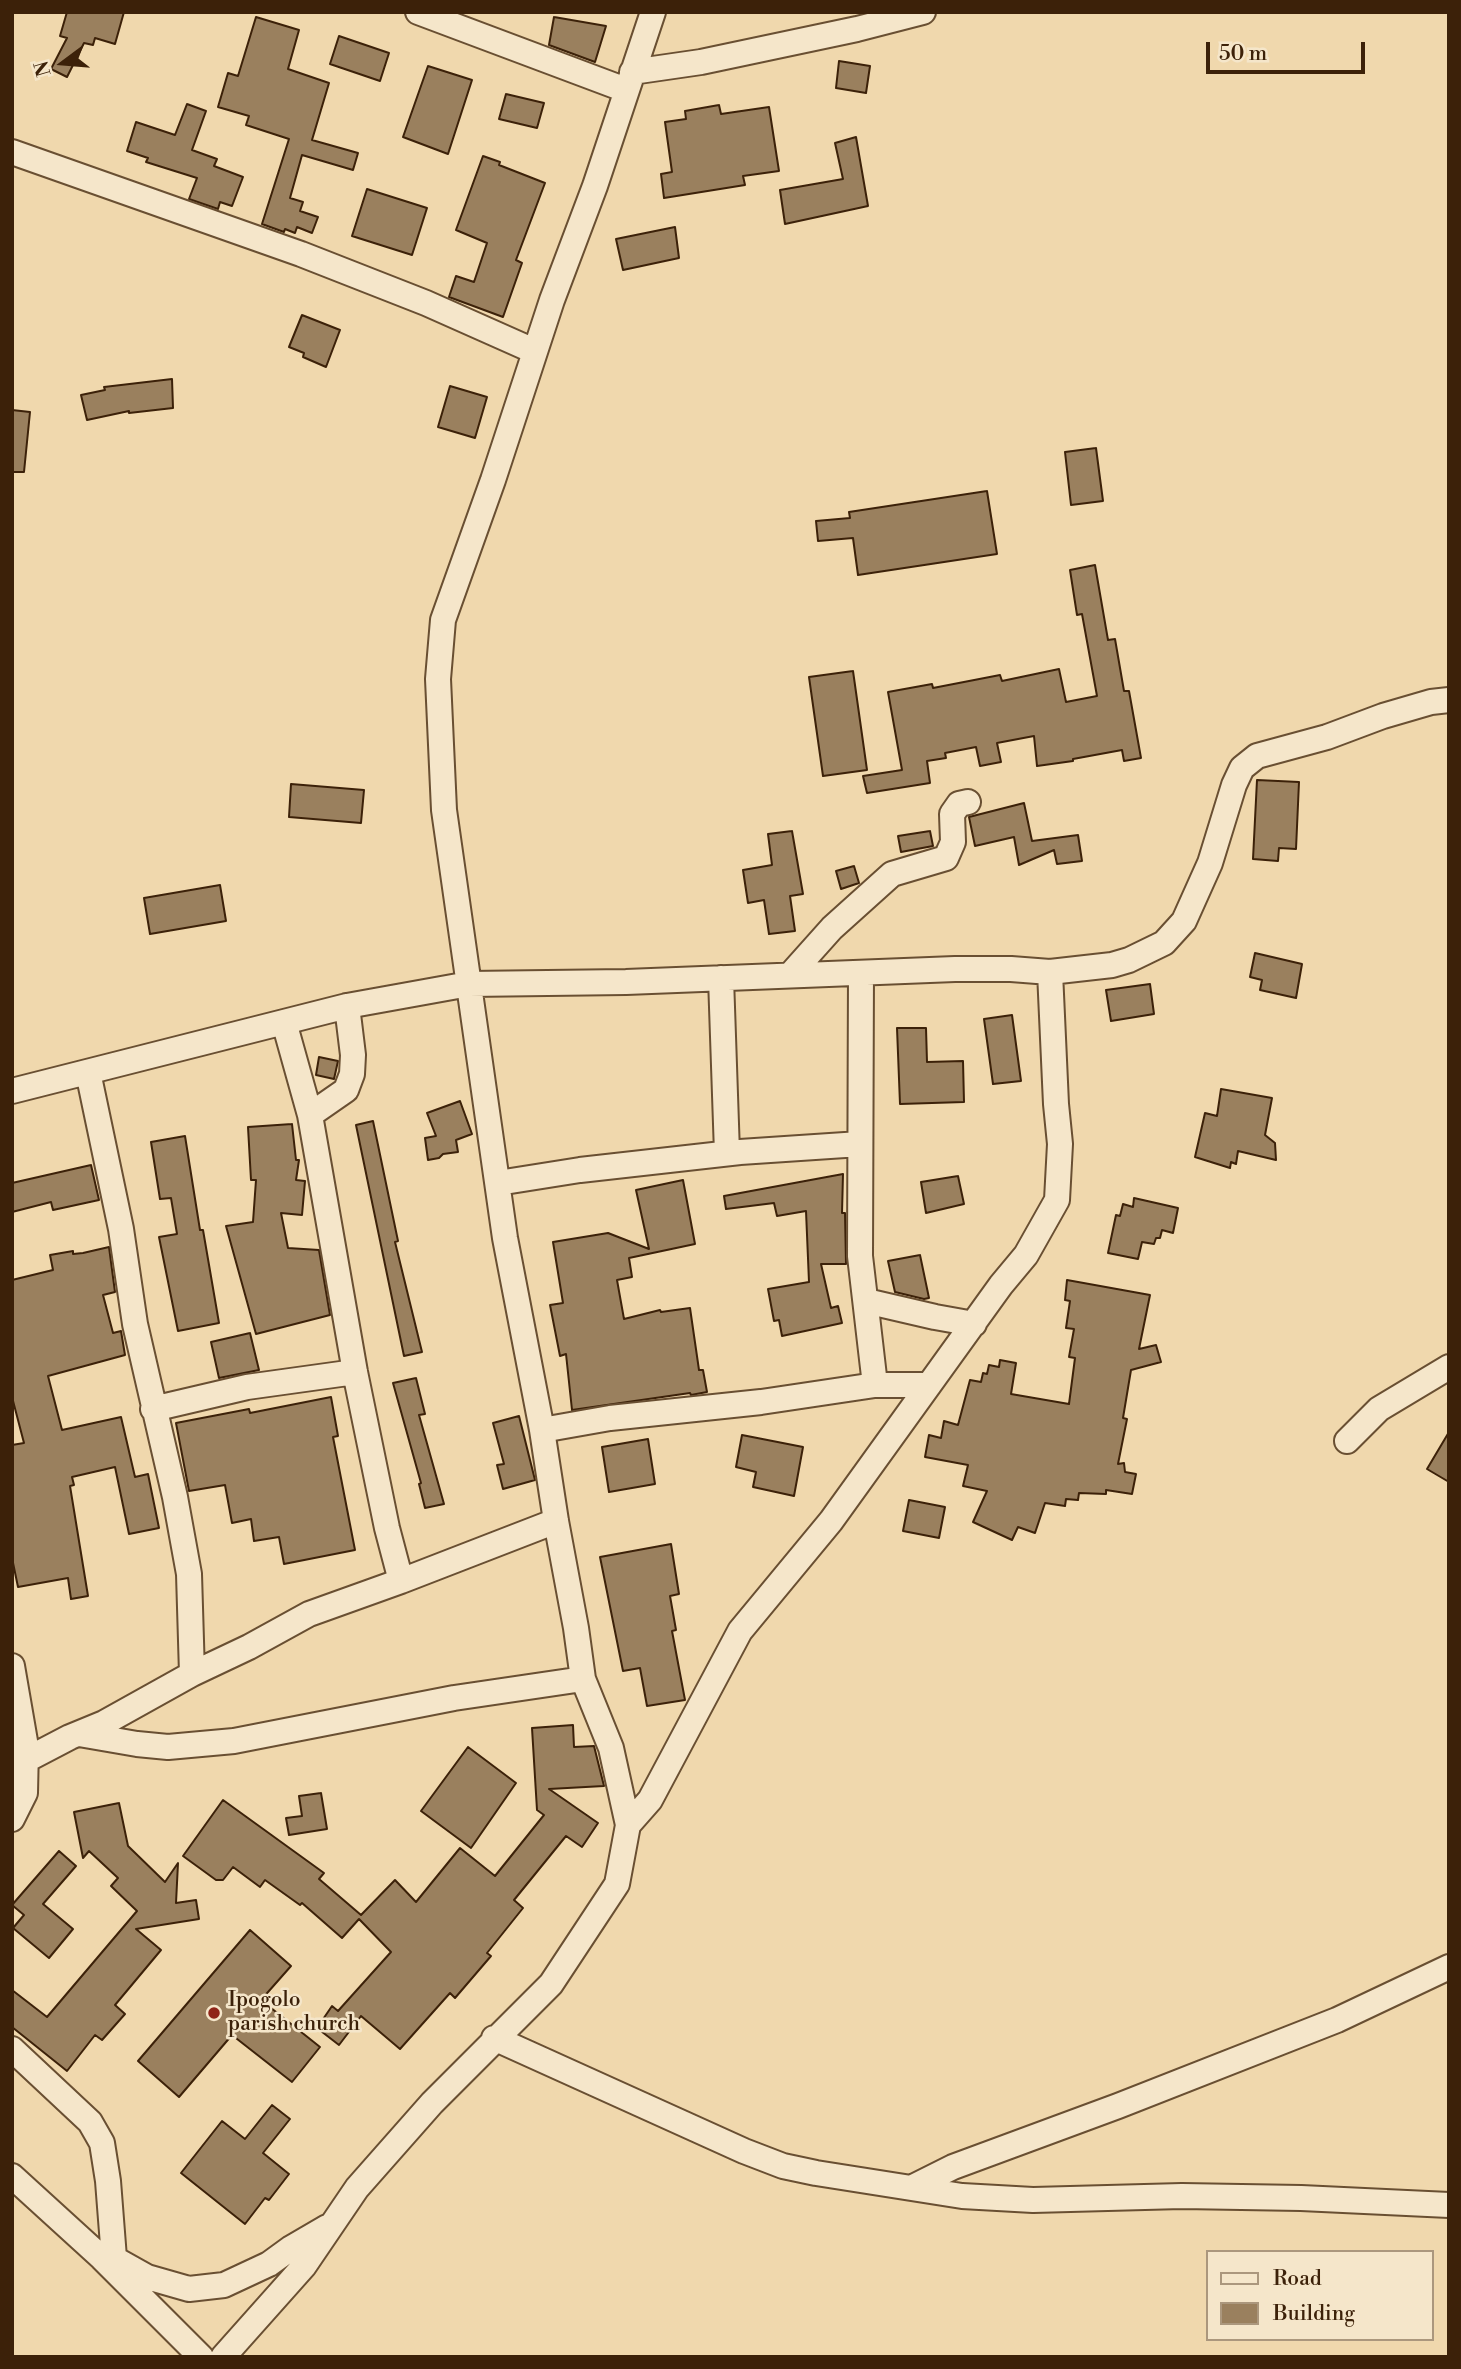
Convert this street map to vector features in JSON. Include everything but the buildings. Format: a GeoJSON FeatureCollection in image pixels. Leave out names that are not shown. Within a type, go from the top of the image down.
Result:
{"type":"FeatureCollection","features":[{"type":"Feature","properties":{"kind":"street"},"geometry":{"type":"LineString","coordinates":[[418,12],[629,81],[923,12]]}},
{"type":"Feature","properties":{"kind":"street"},"geometry":{"type":"LineString","coordinates":[[223,2357],[304,2266],[357,2188],[494,2038],[551,1983],[617,1884],[628,1825],[611,1748],[583,1679],[542,1430],[505,1238],[444,810],[438,679],[443,620],[653,12]]}},
{"type":"Feature","properties":{"kind":"street"},"geometry":{"type":"LineString","coordinates":[[12,152],[302,254],[426,303],[534,351]]}},
{"type":"Feature","properties":{"kind":"street"},"geometry":{"type":"LineString","coordinates":[[12,1091],[347,1006],[469,984],[955,969],[1050,972],[1121,962],[1164,943],[1184,921],[1210,863],[1234,785],[1242,768],[1257,756],[1327,737],[1431,702],[1449,700]]}},
{"type":"Feature","properties":{"kind":"street"},"geometry":{"type":"LineString","coordinates":[[790,975],[832,928],[892,874],[946,858],[954,842],[952,814],[955,807],[968,802]]}},
{"type":"Feature","properties":{"kind":"street"},"geometry":{"type":"LineString","coordinates":[[861,972],[860,1256],[875,1385]]}},
{"type":"Feature","properties":{"kind":"street"},"geometry":{"type":"LineString","coordinates":[[628,1825],[650,1800],[740,1631],[831,1521],[1026,1255],[1057,1200],[1059,1144],[1050,972]]}},
{"type":"Feature","properties":{"kind":"street"},"geometry":{"type":"LineString","coordinates":[[721,978],[727,1153]]}},
{"type":"Feature","properties":{"kind":"street"},"geometry":{"type":"LineString","coordinates":[[310,1115],[345,1090],[352,1074],[353,1055],[347,1006]]}},
{"type":"Feature","properties":{"kind":"street"},"geometry":{"type":"LineString","coordinates":[[284,1022],[310,1115],[355,1372],[387,1528],[401,1581]]}},
{"type":"Feature","properties":{"kind":"street"},"geometry":{"type":"LineString","coordinates":[[88,1072],[121,1229],[135,1324],[189,1574],[192,1674]]}},
{"type":"Feature","properties":{"kind":"street"},"geometry":{"type":"LineString","coordinates":[[498,1183],[580,1170],[727,1153],[860,1144]]}},
{"type":"Feature","properties":{"kind":"street"},"geometry":{"type":"LineString","coordinates":[[866,1301],[935,1318],[974,1324]]}},
{"type":"Feature","properties":{"kind":"street"},"geometry":{"type":"LineString","coordinates":[[1348,1441],[1379,1409],[1449,1367]]}},
{"type":"Feature","properties":{"kind":"street"},"geometry":{"type":"LineString","coordinates":[[153,1409],[247,1387],[355,1372]]}},
{"type":"Feature","properties":{"kind":"street"},"geometry":{"type":"LineString","coordinates":[[542,1430],[610,1418],[761,1402],[875,1385],[929,1385]]}},
{"type":"Feature","properties":{"kind":"street"},"geometry":{"type":"LineString","coordinates":[[26,1760],[104,1723],[309,1614],[556,1521]]}},
{"type":"Feature","properties":{"kind":"street"},"geometry":{"type":"LineString","coordinates":[[12,1666],[26,1746],[25,1793],[12,1819]]}},
{"type":"Feature","properties":{"kind":"street"},"geometry":{"type":"LineString","coordinates":[[79,1734],[168,1747],[233,1741],[454,1698],[583,1679]]}},
{"type":"Feature","properties":{"kind":"street"},"geometry":{"type":"LineString","coordinates":[[913,2187],[953,2167],[1337,2020],[1449,1967]]}},
{"type":"Feature","properties":{"kind":"street"},"geometry":{"type":"LineString","coordinates":[[494,2038],[673,2120],[783,2166],[816,2173],[962,2196],[1033,2200],[1301,2198],[1447,2208]]}},
{"type":"Feature","properties":{"kind":"street"},"geometry":{"type":"LineString","coordinates":[[12,2049],[90,2122],[102,2143],[108,2181],[108,2258]]}},
{"type":"Feature","properties":{"kind":"street"},"geometry":{"type":"LineString","coordinates":[[12,2176],[108,2258],[201,2357]]}},
{"type":"Feature","properties":{"kind":"street"},"geometry":{"type":"LineString","coordinates":[[108,2258],[147,2277],[189,2289],[224,2285],[270,2264],[291,2248],[332,2225]]}},
{"type":"Feature","properties":{"kind":"place","name":"Ipogolo parish church"},"geometry":{"type":"Point","coordinates":[214,2013]}}]}
